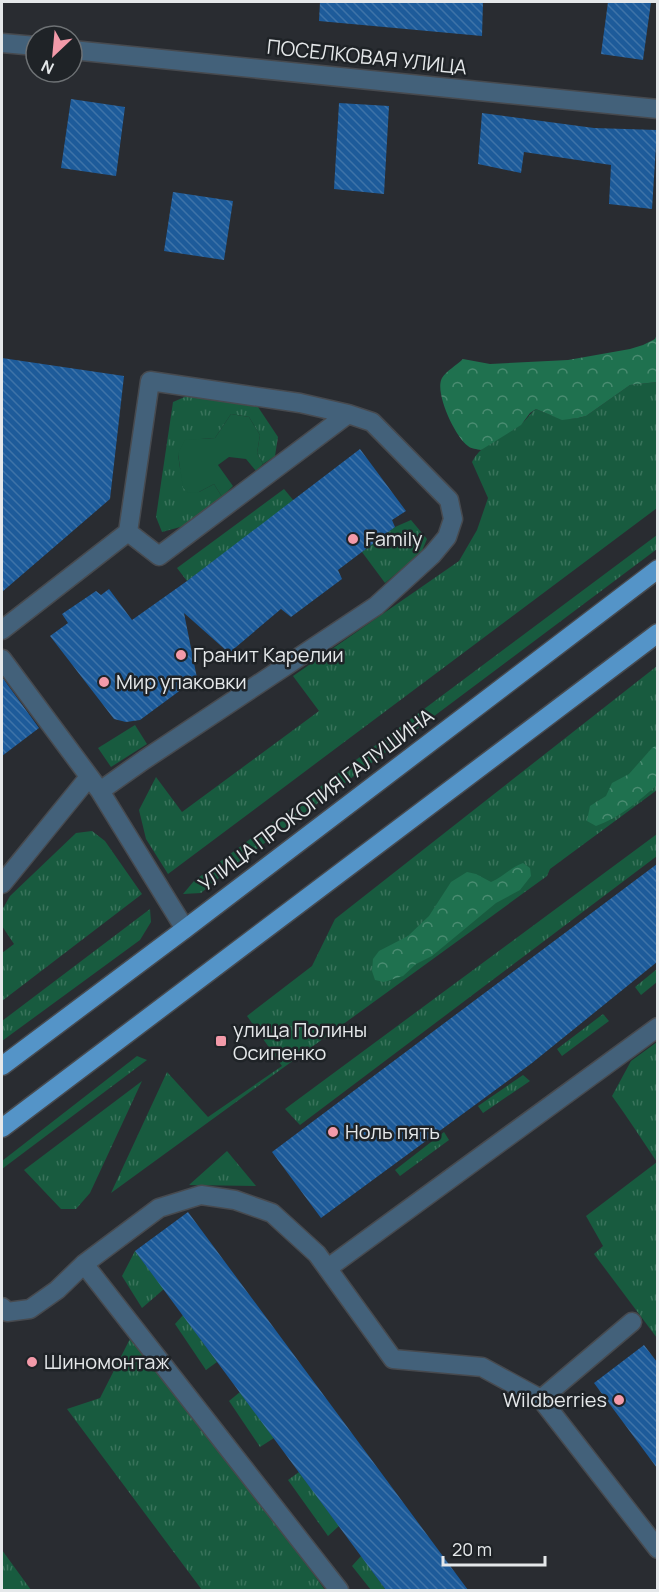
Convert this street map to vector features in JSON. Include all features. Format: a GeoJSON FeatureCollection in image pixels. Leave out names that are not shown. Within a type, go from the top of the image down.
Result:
{"type":"FeatureCollection","features":[{"type":"Feature","properties":{"kind":"main road","name":"УЛИЦА ПРОКОПИЯ ГАЛУШИНА"},"geometry":{"type":"LineString","coordinates":[[2,1066],[657,569]]}},
{"type":"Feature","properties":{"kind":"main road"},"geometry":{"type":"LineString","coordinates":[[2,1128],[657,633]]}},
{"type":"Feature","properties":{"kind":"street"},"geometry":{"type":"LineString","coordinates":[[2,43],[24,45]]}},
{"type":"Feature","properties":{"kind":"street","name":"ПОСЕЛКОВАЯ УЛИЦА"},"geometry":{"type":"LineString","coordinates":[[84,51],[657,109]]}},
{"type":"Feature","properties":{"kind":"street"},"geometry":{"type":"LineString","coordinates":[[2,630],[128,532],[150,381],[300,403],[372,422],[448,500],[453,519],[447,537],[432,555],[376,606],[94,784],[2,884]]}},
{"type":"Feature","properties":{"kind":"street"},"geometry":{"type":"LineString","coordinates":[[128,532],[159,556],[348,414]]}},
{"type":"Feature","properties":{"kind":"street"},"geometry":{"type":"LineString","coordinates":[[2,659],[94,784],[185,929]]}},
{"type":"Feature","properties":{"kind":"street"},"geometry":{"type":"LineString","coordinates":[[328,1268],[657,1027]]}},
{"type":"Feature","properties":{"kind":"street"},"geometry":{"type":"LineString","coordinates":[[4,1309],[30,1309],[57,1290],[84,1264],[159,1208],[201,1195],[235,1200],[272,1213],[317,1254],[393,1359],[482,1366],[541,1399],[657,1549]]}},
{"type":"Feature","properties":{"kind":"street"},"geometry":{"type":"LineString","coordinates":[[84,1264],[339,1590]]}},
{"type":"Feature","properties":{"kind":"street"},"geometry":{"type":"LineString","coordinates":[[541,1399],[632,1322]]}},
{"type":"Feature","properties":{"kind":"green space"},"geometry":{"type":"Polygon","coordinates":[[[657,334],[657,382],[630,385],[586,416],[578,418],[562,420],[536,409],[521,425],[481,450],[471,448],[457,434],[443,403],[440,385],[442,378],[463,359],[490,364],[568,360],[630,349],[655,339],[657,334]]]}},
{"type":"Feature","properties":{"kind":"green space"},"geometry":{"type":"Polygon","coordinates":[[[657,382],[657,508],[168,874],[146,839],[139,810],[156,777],[182,812],[319,711],[293,676],[459,561],[477,530],[488,498],[472,462],[476,455],[493,441],[520,425],[536,409],[560,418],[579,418],[586,416],[630,385],[657,382]]]}},
{"type":"Feature","properties":{"kind":"green space"},"geometry":{"type":"Polygon","coordinates":[[[187,396],[258,407],[278,437],[275,456],[263,464],[257,453],[260,435],[249,417],[231,414],[215,438],[201,439],[178,454],[180,468],[199,492],[214,484],[222,497],[184,526],[162,532],[156,517],[173,402],[187,396]]]}},
{"type":"Feature","properties":{"kind":"green space"},"geometry":{"type":"Polygon","coordinates":[[[231,414],[249,417],[260,435],[257,453],[263,464],[256,471],[246,459],[229,457],[218,465],[233,486],[222,497],[214,484],[199,492],[189,493],[183,488],[178,454],[185,440],[215,438],[231,414]]]}},
{"type":"Feature","properties":{"kind":"green space"},"geometry":{"type":"Polygon","coordinates":[[[284,489],[294,501],[187,581],[177,568],[284,489]]]}},
{"type":"Feature","properties":{"kind":"green space"},"geometry":{"type":"Polygon","coordinates":[[[411,520],[427,539],[421,553],[385,583],[362,552],[395,527],[411,520]]]}},
{"type":"Feature","properties":{"kind":"green space"},"geometry":{"type":"Polygon","coordinates":[[[657,535],[657,549],[201,893],[183,894],[194,881],[657,535]]]}},
{"type":"Feature","properties":{"kind":"green space"},"geometry":{"type":"Polygon","coordinates":[[[657,666],[657,790],[550,869],[547,876],[111,1193],[167,1072],[208,1117],[282,1066],[247,1016],[312,966],[335,919],[657,666]]]}},
{"type":"Feature","properties":{"kind":"green space"},"geometry":{"type":"Polygon","coordinates":[[[135,725],[147,744],[111,767],[98,748],[135,725]]]}},
{"type":"Feature","properties":{"kind":"green space"},"geometry":{"type":"Polygon","coordinates":[[[657,745],[657,785],[621,814],[596,826],[587,821],[590,806],[606,796],[612,783],[629,774],[657,745]]]}},
{"type":"Feature","properties":{"kind":"green space"},"geometry":{"type":"Polygon","coordinates":[[[92,831],[105,841],[142,894],[2,1001],[2,953],[14,944],[2,926],[2,910],[10,896],[76,833],[92,831]]]}},
{"type":"Feature","properties":{"kind":"green space"},"geometry":{"type":"Polygon","coordinates":[[[657,834],[657,856],[300,1125],[285,1109],[657,834]]]}},
{"type":"Feature","properties":{"kind":"green space"},"geometry":{"type":"Polygon","coordinates":[[[523,863],[530,868],[531,876],[520,890],[496,903],[432,956],[416,964],[403,976],[384,982],[375,980],[372,971],[373,959],[379,951],[408,936],[429,916],[451,882],[467,872],[491,882],[523,863]]]}},
{"type":"Feature","properties":{"kind":"green space"},"geometry":{"type":"Polygon","coordinates":[[[150,909],[151,922],[140,940],[2,1041],[2,1021],[150,909]]]}},
{"type":"Feature","properties":{"kind":"green space"},"geometry":{"type":"Polygon","coordinates":[[[657,969],[657,982],[641,995],[635,987],[657,969]]]}},
{"type":"Feature","properties":{"kind":"green space"},"geometry":{"type":"Polygon","coordinates":[[[603,1014],[609,1021],[562,1056],[557,1049],[603,1014]]]}},
{"type":"Feature","properties":{"kind":"green space"},"geometry":{"type":"Polygon","coordinates":[[[657,1042],[657,1162],[612,1096],[631,1061],[657,1042]]]}},
{"type":"Feature","properties":{"kind":"green space"},"geometry":{"type":"Polygon","coordinates":[[[137,1056],[147,1060],[2,1169],[2,1161],[137,1056]]]}},
{"type":"Feature","properties":{"kind":"green space"},"geometry":{"type":"Polygon","coordinates":[[[523,1075],[530,1081],[483,1113],[478,1106],[523,1075]]]}},
{"type":"Feature","properties":{"kind":"green space"},"geometry":{"type":"Polygon","coordinates":[[[142,1081],[90,1193],[76,1209],[61,1209],[24,1170],[142,1081]]]}},
{"type":"Feature","properties":{"kind":"green space"},"geometry":{"type":"Polygon","coordinates":[[[444,1132],[449,1140],[400,1176],[395,1170],[444,1132]]]}},
{"type":"Feature","properties":{"kind":"green space"},"geometry":{"type":"Polygon","coordinates":[[[227,1151],[256,1186],[189,1185],[227,1151]]]}},
{"type":"Feature","properties":{"kind":"green space"},"geometry":{"type":"Polygon","coordinates":[[[657,1162],[657,1338],[594,1254],[603,1246],[586,1216],[657,1162]]]}},
{"type":"Feature","properties":{"kind":"green space"},"geometry":{"type":"Polygon","coordinates":[[[135,1251],[164,1289],[142,1308],[122,1276],[135,1251]]]}},
{"type":"Feature","properties":{"kind":"green space"},"geometry":{"type":"Polygon","coordinates":[[[183,1315],[217,1362],[206,1370],[175,1324],[183,1315]]]}},
{"type":"Feature","properties":{"kind":"green space"},"geometry":{"type":"Polygon","coordinates":[[[135,1329],[325,1590],[202,1590],[67,1409],[100,1398],[135,1329]]]}},
{"type":"Feature","properties":{"kind":"green space"},"geometry":{"type":"Polygon","coordinates":[[[240,1392],[274,1438],[260,1447],[229,1401],[240,1392]]]}},
{"type":"Feature","properties":{"kind":"green space"},"geometry":{"type":"Polygon","coordinates":[[[299,1472],[339,1526],[328,1536],[288,1480],[299,1472]]]}},
{"type":"Feature","properties":{"kind":"green space"},"geometry":{"type":"Polygon","coordinates":[[[2,1550],[31,1590],[2,1590],[2,1550]]]}},
{"type":"Feature","properties":{"kind":"green space"},"geometry":{"type":"Polygon","coordinates":[[[361,1556],[386,1590],[371,1590],[352,1566],[361,1556]]]}},
{"type":"Feature","properties":{"kind":"building"},"geometry":{"type":"Polygon","coordinates":[[[320,2],[483,2],[482,36],[319,21],[320,2]]]}},
{"type":"Feature","properties":{"kind":"building"},"geometry":{"type":"Polygon","coordinates":[[[608,2],[651,2],[643,60],[601,54],[608,2]]]}},
{"type":"Feature","properties":{"kind":"building"},"geometry":{"type":"Polygon","coordinates":[[[71,99],[125,107],[116,176],[61,168],[71,99]]]}},
{"type":"Feature","properties":{"kind":"building"},"geometry":{"type":"Polygon","coordinates":[[[339,103],[389,106],[384,194],[334,189],[339,103]]]}},
{"type":"Feature","properties":{"kind":"building"},"geometry":{"type":"Polygon","coordinates":[[[482,113],[594,128],[657,130],[652,209],[609,204],[611,165],[524,152],[521,173],[478,164],[482,113]]]}},
{"type":"Feature","properties":{"kind":"building"},"geometry":{"type":"Polygon","coordinates":[[[173,192],[233,201],[224,260],[164,251],[173,192]]]}},
{"type":"Feature","properties":{"kind":"building"},"geometry":{"type":"Polygon","coordinates":[[[2,358],[124,376],[110,499],[2,592],[2,358]]]}},
{"type":"Feature","properties":{"kind":"building"},"geometry":{"type":"Polygon","coordinates":[[[360,449],[406,511],[392,520],[395,527],[338,570],[342,579],[291,617],[281,609],[229,653],[184,613],[197,678],[140,720],[126,722],[114,719],[50,636],[68,623],[62,614],[96,591],[101,595],[109,589],[132,620],[187,581],[360,449]]]}},
{"type":"Feature","properties":{"kind":"building"},"geometry":{"type":"Polygon","coordinates":[[[2,677],[39,728],[2,756],[2,677]]]}},
{"type":"Feature","properties":{"kind":"building"},"geometry":{"type":"Polygon","coordinates":[[[657,864],[657,962],[532,1063],[321,1218],[272,1152],[657,864]]]}},
{"type":"Feature","properties":{"kind":"building"},"geometry":{"type":"Polygon","coordinates":[[[188,1212],[468,1590],[386,1590],[135,1251],[188,1212]]]}},
{"type":"Feature","properties":{"kind":"building"},"geometry":{"type":"Polygon","coordinates":[[[644,1345],[657,1362],[657,1468],[594,1383],[644,1345]]]}},
{"type":"Feature","properties":{"kind":"place","name":"Family"},"geometry":{"type":"Point","coordinates":[353,539]}},
{"type":"Feature","properties":{"kind":"place","name":"Гранит Карелии"},"geometry":{"type":"Point","coordinates":[181,655]}},
{"type":"Feature","properties":{"kind":"place","name":"Мир упаковки"},"geometry":{"type":"Point","coordinates":[104,682]}},
{"type":"Feature","properties":{"kind":"place","name":"улица Полины Осипенко"},"geometry":{"type":"Point","coordinates":[221,1041]}},
{"type":"Feature","properties":{"kind":"place","name":"Ноль пять"},"geometry":{"type":"Point","coordinates":[333,1132]}},
{"type":"Feature","properties":{"kind":"place","name":"Шиномонтаж"},"geometry":{"type":"Point","coordinates":[32,1362]}},
{"type":"Feature","properties":{"kind":"place","name":"Wildberries"},"geometry":{"type":"Point","coordinates":[619,1400]}}]}
